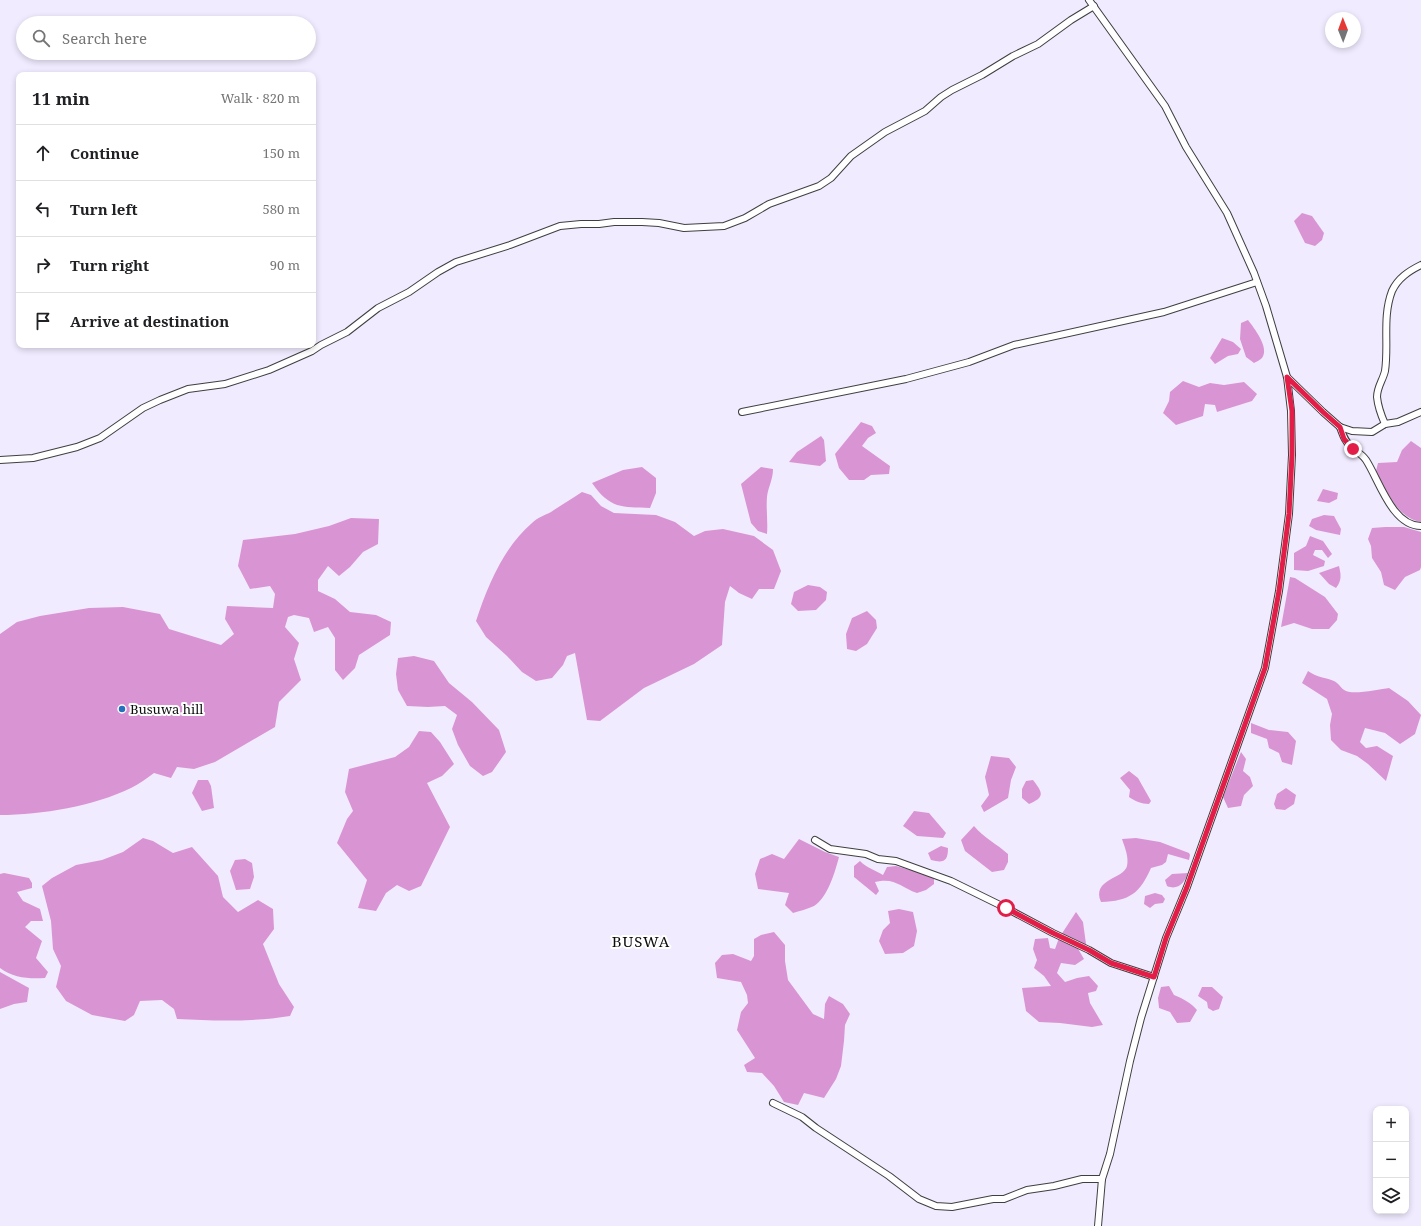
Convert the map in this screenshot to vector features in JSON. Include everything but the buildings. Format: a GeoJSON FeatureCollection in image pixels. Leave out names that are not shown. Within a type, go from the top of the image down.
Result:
{"type":"FeatureCollection","features":[{"type":"Feature","properties":{"kind":"street"},"geometry":{"type":"LineString","coordinates":[[1089,0],[1165,106],[1186,147],[1227,213],[1257,282],[1287,377],[1292,411],[1292,455],[1289,514],[1279,591],[1265,668],[1187,887],[1166,938],[1154,977],[1130,1061],[1110,1154],[1102,1179],[1098,1226]]}},
{"type":"Feature","properties":{"kind":"street"},"geometry":{"type":"LineString","coordinates":[[0,460],[33,458],[77,447],[100,438],[143,408],[160,400],[188,389],[225,384],[269,370],[312,351],[347,332],[378,308],[409,292],[438,272],[456,262],[510,245],[560,226],[614,222],[642,222],[659,223],[684,228],[724,226],[745,218],[769,204],[819,186],[831,178],[852,156],[885,132],[925,111],[941,97],[952,90],[982,75],[1013,56],[1038,44],[1071,20],[1094,6]]}},
{"type":"Feature","properties":{"kind":"street"},"geometry":{"type":"LineString","coordinates":[[1385,424],[1378,408],[1377,396],[1384,372],[1385,336],[1392,291],[1403,275],[1421,265]]}},
{"type":"Feature","properties":{"kind":"street"},"geometry":{"type":"LineString","coordinates":[[742,412],[906,379],[969,362],[1014,345],[1164,312],[1257,282]]}},
{"type":"Feature","properties":{"kind":"street"},"geometry":{"type":"LineString","coordinates":[[1287,377],[1340,427],[1352,432],[1372,432],[1385,424],[1398,422],[1421,412]]}},
{"type":"Feature","properties":{"kind":"street"},"geometry":{"type":"LineString","coordinates":[[1340,427],[1344,439],[1366,460],[1384,497],[1395,511],[1405,521],[1421,526]]}},
{"type":"Feature","properties":{"kind":"street"},"geometry":{"type":"LineString","coordinates":[[814,840],[830,849],[866,854],[878,859],[896,861],[951,881],[1089,950],[1111,963],[1154,977]]}},
{"type":"Feature","properties":{"kind":"street"},"geometry":{"type":"LineString","coordinates":[[773,1103],[802,1117],[816,1128],[889,1176],[919,1199],[936,1206],[952,1207],[1004,1198],[1027,1190],[1054,1186],[1082,1179],[1102,1179]]}},
{"type":"Feature","properties":{"kind":"shaded area"},"geometry":{"type":"Polygon","coordinates":[[[1302,213],[1312,216],[1324,233],[1322,240],[1315,246],[1305,243],[1294,221],[1302,213]]]}},
{"type":"Feature","properties":{"kind":"shaded area"},"geometry":{"type":"Polygon","coordinates":[[[1248,320],[1260,338],[1264,349],[1262,358],[1254,363],[1246,357],[1240,339],[1241,323],[1248,320]]]}},
{"type":"Feature","properties":{"kind":"shaded area"},"geometry":{"type":"Polygon","coordinates":[[[1222,338],[1233,342],[1241,349],[1238,354],[1228,356],[1215,364],[1210,358],[1222,338]]]}},
{"type":"Feature","properties":{"kind":"shaded area"},"geometry":{"type":"Polygon","coordinates":[[[1183,381],[1199,387],[1210,383],[1224,385],[1244,382],[1257,394],[1252,401],[1217,412],[1215,405],[1205,404],[1203,416],[1176,425],[1163,413],[1169,401],[1170,392],[1183,381]]]}},
{"type":"Feature","properties":{"kind":"shaded area"},"geometry":{"type":"Polygon","coordinates":[[[861,422],[872,426],[876,433],[868,438],[862,446],[890,466],[889,474],[871,475],[864,480],[849,480],[839,468],[835,454],[861,422]]]}},
{"type":"Feature","properties":{"kind":"shaded area"},"geometry":{"type":"Polygon","coordinates":[[[821,436],[824,440],[826,461],[820,466],[789,462],[797,452],[821,436]]]}},
{"type":"Feature","properties":{"kind":"shaded area"},"geometry":{"type":"Polygon","coordinates":[[[1411,441],[1421,448],[1421,522],[1405,515],[1399,509],[1388,494],[1376,471],[1378,463],[1397,462],[1402,450],[1411,441]]]}},
{"type":"Feature","properties":{"kind":"shaded area"},"geometry":{"type":"Polygon","coordinates":[[[642,467],[656,478],[656,493],[650,508],[624,507],[617,505],[605,498],[592,483],[623,470],[642,467]]]}},
{"type":"Feature","properties":{"kind":"shaded area"},"geometry":{"type":"Polygon","coordinates":[[[761,467],[773,469],[767,497],[767,534],[758,531],[751,523],[741,484],[761,467]]]}},
{"type":"Feature","properties":{"kind":"shaded area"},"geometry":{"type":"Polygon","coordinates":[[[1323,489],[1338,493],[1337,499],[1329,503],[1317,501],[1323,489]]]}},
{"type":"Feature","properties":{"kind":"shaded area"},"geometry":{"type":"Polygon","coordinates":[[[582,492],[591,495],[601,506],[614,513],[656,515],[675,522],[694,536],[705,531],[723,529],[754,536],[773,550],[781,571],[774,589],[759,589],[752,599],[739,593],[730,586],[725,602],[722,645],[694,664],[644,688],[600,721],[587,720],[575,653],[567,656],[563,665],[552,678],[536,681],[522,672],[486,637],[476,621],[491,581],[505,556],[522,533],[534,521],[582,492]]]}},
{"type":"Feature","properties":{"kind":"shaded area"},"geometry":{"type":"Polygon","coordinates":[[[1324,515],[1334,516],[1341,529],[1340,535],[1316,530],[1309,526],[1312,519],[1324,515]]]}},
{"type":"Feature","properties":{"kind":"shaded area"},"geometry":{"type":"Polygon","coordinates":[[[351,518],[379,519],[378,544],[363,552],[350,567],[339,576],[328,566],[318,580],[318,591],[335,599],[350,612],[376,615],[391,622],[390,635],[359,655],[355,668],[343,680],[335,670],[335,638],[328,627],[314,632],[309,618],[294,615],[288,617],[285,627],[299,643],[294,659],[301,680],[279,702],[275,727],[215,762],[194,769],[177,767],[171,778],[154,773],[131,788],[101,800],[50,811],[16,815],[0,815],[0,634],[17,622],[40,616],[89,608],[123,607],[160,614],[169,629],[221,645],[234,634],[225,619],[227,606],[273,608],[275,594],[270,586],[250,589],[238,566],[243,540],[295,534],[329,526],[351,518]]]}},
{"type":"Feature","properties":{"kind":"shaded area"},"geometry":{"type":"Polygon","coordinates":[[[1404,527],[1421,532],[1420,570],[1405,577],[1395,590],[1384,585],[1381,572],[1372,558],[1371,546],[1368,539],[1372,528],[1404,527]]]}},
{"type":"Feature","properties":{"kind":"shaded area"},"geometry":{"type":"Polygon","coordinates":[[[1310,536],[1323,541],[1332,554],[1328,558],[1322,550],[1315,550],[1313,555],[1325,561],[1324,566],[1308,571],[1294,570],[1294,553],[1306,546],[1310,536]]]}},
{"type":"Feature","properties":{"kind":"shaded area"},"geometry":{"type":"Polygon","coordinates":[[[1339,566],[1340,577],[1336,588],[1329,584],[1319,573],[1339,566]]]}},
{"type":"Feature","properties":{"kind":"shaded area"},"geometry":{"type":"Polygon","coordinates":[[[1290,577],[1295,578],[1325,597],[1338,614],[1337,620],[1329,629],[1312,629],[1294,623],[1281,627],[1290,577]]]}},
{"type":"Feature","properties":{"kind":"shaded area"},"geometry":{"type":"Polygon","coordinates":[[[808,585],[820,587],[827,592],[826,600],[816,610],[798,611],[791,604],[794,592],[808,585]]]}},
{"type":"Feature","properties":{"kind":"shaded area"},"geometry":{"type":"Polygon","coordinates":[[[867,611],[876,620],[877,628],[867,644],[856,651],[847,649],[846,634],[852,618],[867,611]]]}},
{"type":"Feature","properties":{"kind":"shaded area"},"geometry":{"type":"Polygon","coordinates":[[[414,656],[434,661],[449,683],[472,702],[499,730],[506,752],[492,772],[483,776],[470,766],[458,745],[452,729],[457,715],[445,706],[407,706],[398,690],[396,674],[398,658],[414,656]]]}},
{"type":"Feature","properties":{"kind":"shaded area"},"geometry":{"type":"Polygon","coordinates":[[[1308,671],[1315,675],[1334,681],[1344,690],[1350,692],[1389,688],[1408,701],[1421,715],[1415,734],[1400,744],[1385,733],[1365,728],[1360,742],[1366,748],[1377,746],[1393,756],[1386,781],[1368,764],[1357,756],[1341,750],[1331,740],[1330,725],[1332,714],[1327,699],[1302,683],[1308,671]]]}},
{"type":"Feature","properties":{"kind":"shaded area"},"geometry":{"type":"Polygon","coordinates":[[[1251,723],[1269,730],[1288,732],[1296,741],[1292,765],[1282,762],[1279,753],[1269,748],[1267,739],[1251,733],[1251,723]]]}},
{"type":"Feature","properties":{"kind":"shaded area"},"geometry":{"type":"Polygon","coordinates":[[[419,731],[431,732],[440,742],[454,764],[442,776],[427,783],[450,827],[421,886],[409,891],[397,885],[386,893],[376,911],[358,908],[367,880],[337,843],[347,819],[353,811],[345,792],[349,769],[395,757],[409,747],[419,731]]]}},
{"type":"Feature","properties":{"kind":"shaded area"},"geometry":{"type":"Polygon","coordinates":[[[1241,752],[1246,759],[1243,771],[1250,777],[1253,786],[1244,795],[1241,806],[1228,808],[1223,797],[1241,752]]]}},
{"type":"Feature","properties":{"kind":"shaded area"},"geometry":{"type":"Polygon","coordinates":[[[991,756],[1009,758],[1016,767],[1011,780],[1008,798],[984,812],[981,806],[989,795],[985,777],[991,756]]]}},
{"type":"Feature","properties":{"kind":"shaded area"},"geometry":{"type":"Polygon","coordinates":[[[1129,771],[1138,778],[1151,801],[1149,804],[1138,802],[1129,797],[1130,790],[1120,778],[1129,771]]]}},
{"type":"Feature","properties":{"kind":"shaded area"},"geometry":{"type":"Polygon","coordinates":[[[198,780],[208,780],[211,786],[214,808],[202,811],[192,793],[198,780]]]}},
{"type":"Feature","properties":{"kind":"shaded area"},"geometry":{"type":"Polygon","coordinates":[[[1033,780],[1039,788],[1041,794],[1038,799],[1029,804],[1022,798],[1022,789],[1026,781],[1033,780]]]}},
{"type":"Feature","properties":{"kind":"shaded area"},"geometry":{"type":"Polygon","coordinates":[[[1286,788],[1296,795],[1294,804],[1285,810],[1276,809],[1274,804],[1277,794],[1286,788]]]}},
{"type":"Feature","properties":{"kind":"shaded area"},"geometry":{"type":"Polygon","coordinates":[[[914,811],[929,813],[946,833],[943,838],[917,836],[903,826],[914,811]]]}},
{"type":"Feature","properties":{"kind":"shaded area"},"geometry":{"type":"Polygon","coordinates":[[[974,826],[1008,854],[1008,862],[1004,870],[992,872],[965,851],[961,840],[974,826]]]}},
{"type":"Feature","properties":{"kind":"shaded area"},"geometry":{"type":"Polygon","coordinates":[[[143,838],[153,841],[173,853],[192,847],[218,876],[223,897],[238,912],[258,900],[273,909],[274,929],[263,944],[279,984],[294,1007],[290,1016],[234,1020],[177,1019],[174,1009],[162,1000],[140,1001],[134,1015],[125,1021],[92,1015],[66,1001],[56,987],[61,966],[53,949],[51,921],[42,886],[52,878],[76,865],[102,860],[123,852],[143,838]]]}},
{"type":"Feature","properties":{"kind":"shaded area"},"geometry":{"type":"Polygon","coordinates":[[[1136,838],[1160,842],[1189,853],[1189,860],[1168,854],[1166,862],[1162,865],[1151,868],[1143,884],[1133,894],[1120,900],[1101,902],[1099,894],[1100,888],[1109,880],[1125,870],[1127,866],[1127,856],[1122,839],[1136,838]]]}},
{"type":"Feature","properties":{"kind":"shaded area"},"geometry":{"type":"Polygon","coordinates":[[[799,839],[839,857],[830,884],[819,902],[812,907],[793,913],[785,905],[789,893],[758,889],[755,874],[760,859],[772,854],[784,859],[799,839]]]}},
{"type":"Feature","properties":{"kind":"shaded area"},"geometry":{"type":"Polygon","coordinates":[[[941,846],[948,848],[946,859],[942,861],[931,860],[928,853],[941,846]]]}},
{"type":"Feature","properties":{"kind":"shaded area"},"geometry":{"type":"Polygon","coordinates":[[[245,859],[252,863],[254,877],[250,889],[236,890],[230,871],[235,860],[245,859]]]}},
{"type":"Feature","properties":{"kind":"shaded area"},"geometry":{"type":"Polygon","coordinates":[[[860,861],[883,875],[887,867],[896,866],[928,875],[934,879],[934,884],[926,890],[917,893],[897,883],[888,881],[875,882],[879,891],[876,895],[854,877],[854,866],[860,861]]]}},
{"type":"Feature","properties":{"kind":"shaded area"},"geometry":{"type":"Polygon","coordinates":[[[4,873],[29,878],[32,883],[32,888],[17,892],[23,901],[40,909],[43,921],[31,921],[25,927],[42,941],[36,958],[48,972],[45,978],[16,976],[0,968],[0,874],[4,873]]]}},
{"type":"Feature","properties":{"kind":"shaded area"},"geometry":{"type":"Polygon","coordinates":[[[1188,873],[1185,880],[1180,885],[1174,887],[1167,886],[1165,880],[1172,874],[1188,873]]]}},
{"type":"Feature","properties":{"kind":"shaded area"},"geometry":{"type":"Polygon","coordinates":[[[1155,893],[1162,895],[1165,899],[1163,903],[1155,904],[1150,908],[1144,904],[1145,896],[1155,893]]]}},
{"type":"Feature","properties":{"kind":"shaded area"},"geometry":{"type":"Polygon","coordinates":[[[899,909],[913,912],[917,931],[914,946],[903,953],[885,954],[879,941],[883,930],[890,923],[888,911],[899,909]]]}},
{"type":"Feature","properties":{"kind":"shaded area"},"geometry":{"type":"Polygon","coordinates":[[[1076,912],[1083,922],[1086,944],[1077,947],[1084,959],[1075,965],[1061,963],[1057,973],[1065,982],[1089,976],[1098,986],[1096,991],[1088,993],[1090,1003],[1103,1025],[1092,1027],[1039,1022],[1026,1011],[1022,988],[1051,986],[1044,976],[1034,968],[1037,960],[1033,949],[1035,939],[1048,938],[1050,948],[1055,949],[1059,938],[1076,912]]]}},
{"type":"Feature","properties":{"kind":"shaded area"},"geometry":{"type":"Polygon","coordinates":[[[774,932],[785,945],[785,961],[788,980],[813,1014],[824,1019],[825,1004],[829,996],[843,1004],[850,1014],[845,1025],[841,1066],[836,1079],[824,1098],[804,1093],[798,1105],[784,1102],[774,1086],[762,1073],[747,1072],[744,1065],[755,1058],[737,1030],[741,1012],[748,1003],[747,995],[741,982],[717,978],[715,963],[722,955],[733,954],[751,961],[754,956],[754,939],[761,935],[774,932]]]}},
{"type":"Feature","properties":{"kind":"shaded area"},"geometry":{"type":"Polygon","coordinates":[[[0,972],[29,988],[27,1002],[14,1004],[0,1009],[0,972]]]}},
{"type":"Feature","properties":{"kind":"shaded area"},"geometry":{"type":"Polygon","coordinates":[[[1169,986],[1174,995],[1187,1001],[1197,1010],[1190,1022],[1177,1023],[1170,1012],[1159,1008],[1158,998],[1161,987],[1169,986]]]}},
{"type":"Feature","properties":{"kind":"shaded area"},"geometry":{"type":"Polygon","coordinates":[[[1202,987],[1212,987],[1223,997],[1219,1009],[1213,1011],[1208,1008],[1207,1002],[1198,996],[1202,987]]]}},
{"type":"Feature","properties":{"kind":"place","name":"Busuwa hill"},"geometry":{"type":"Point","coordinates":[122,709]}},
{"type":"Feature","properties":{"kind":"district","name":"BUSWA"},"geometry":{"type":"Point","coordinates":[641,941]}},
{"type":"Feature","properties":{"kind":"route"},"geometry":{"type":"LineString","coordinates":[[1006,908],[1089,950],[1111,963],[1154,977],[1166,938],[1187,887],[1265,668],[1279,591],[1289,514],[1292,455],[1292,411],[1287,377],[1340,427],[1344,439],[1353,449]]}}]}
